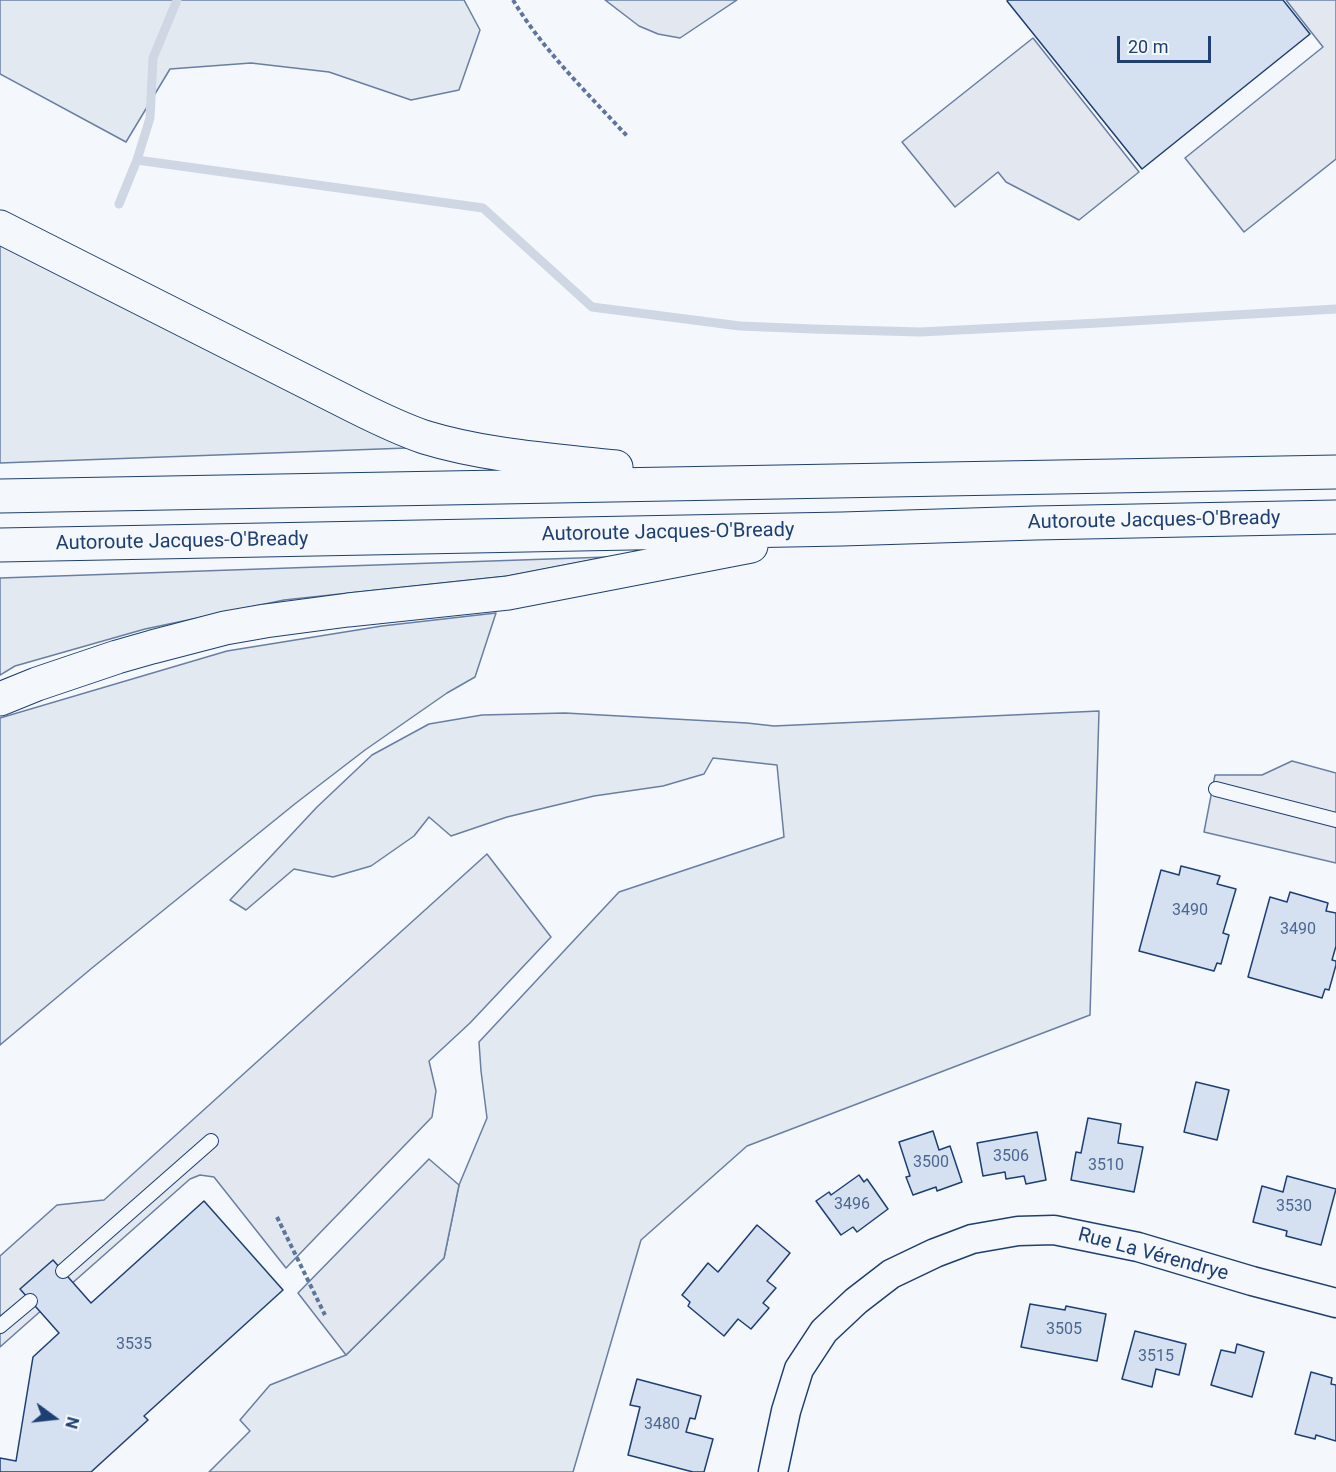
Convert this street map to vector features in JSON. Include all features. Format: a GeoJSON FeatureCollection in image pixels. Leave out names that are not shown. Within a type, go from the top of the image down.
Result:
{"type":"FeatureCollection","features":[{"type":"Feature","properties":{"kind":"highway"},"geometry":{"type":"LineString","coordinates":[[0,227],[356,407],[424,436],[515,455],[743,482]]}},
{"type":"Feature","properties":{"kind":"highway"},"geometry":{"type":"LineString","coordinates":[[0,496],[1336,472]]}},
{"type":"Feature","properties":{"kind":"highway","name":"Autoroute Jacques-O'Bready"},"geometry":{"type":"LineString","coordinates":[[0,545],[1336,517]]}},
{"type":"Feature","properties":{"kind":"highway"},"geometry":{"type":"LineString","coordinates":[[0,699],[117,657],[225,628],[348,610],[508,593],[842,529]]}},
{"type":"Feature","properties":{"kind":"street","name":"Rue La Vérendrye"},"geometry":{"type":"LineString","coordinates":[[773,1472],[786,1411],[799,1369],[824,1332],[856,1301],[891,1274],[935,1252],[972,1239],[1018,1231],[1054,1230],[1138,1247],[1336,1303]]}},
{"type":"Feature","properties":{"kind":"lane"},"geometry":{"type":"LineString","coordinates":[[1216,789],[1336,820]]}},
{"type":"Feature","properties":{"kind":"lane"},"geometry":{"type":"LineString","coordinates":[[63,1271],[211,1142]]}},
{"type":"Feature","properties":{"kind":"lane"},"geometry":{"type":"LineString","coordinates":[[0,1326],[30,1300]]}},
{"type":"Feature","properties":{"kind":"path"},"geometry":{"type":"LineString","coordinates":[[513,0],[524,20],[577,83],[628,137]]}},
{"type":"Feature","properties":{"kind":"path"},"geometry":{"type":"LineString","coordinates":[[277,1217],[325,1316]]}},
{"type":"Feature","properties":{"kind":"shaded area"},"geometry":{"type":"Polygon","coordinates":[[[0,0],[464,0],[480,30],[459,90],[411,100],[329,72],[251,63],[170,69],[126,142],[0,74],[0,0]]]}},
{"type":"Feature","properties":{"kind":"shaded area"},"geometry":{"type":"Polygon","coordinates":[[[605,0],[737,0],[680,38],[658,34],[639,26],[605,0]]]}},
{"type":"Feature","properties":{"kind":"shaded area"},"geometry":{"type":"Polygon","coordinates":[[[1286,0],[1336,0],[1336,159],[1244,232],[1185,158],[1323,47],[1286,0]]]}},
{"type":"Feature","properties":{"kind":"shaded area"},"geometry":{"type":"Polygon","coordinates":[[[1033,38],[1139,172],[1079,220],[1006,182],[998,172],[955,207],[902,142],[1033,38]]]}},
{"type":"Feature","properties":{"kind":"shaded area"},"geometry":{"type":"Polygon","coordinates":[[[0,245],[407,448],[0,463],[0,245]]]}},
{"type":"Feature","properties":{"kind":"shaded area"},"geometry":{"type":"Polygon","coordinates":[[[607,557],[508,576],[284,600],[145,629],[15,666],[0,675],[0,578],[607,557]]]}},
{"type":"Feature","properties":{"kind":"shaded area"},"geometry":{"type":"Polygon","coordinates":[[[496,613],[475,677],[447,693],[365,750],[296,803],[0,1045],[0,718],[227,651],[382,626],[496,613]]]}},
{"type":"Feature","properties":{"kind":"shaded area"},"geometry":{"type":"Polygon","coordinates":[[[1099,711],[1090,1015],[747,1146],[641,1240],[573,1472],[209,1472],[250,1431],[240,1420],[270,1385],[346,1355],[444,1258],[459,1185],[487,1118],[479,1042],[619,892],[784,837],[777,765],[713,758],[704,774],[663,786],[594,796],[507,817],[451,836],[429,817],[414,836],[371,866],[333,877],[294,869],[246,910],[230,900],[317,807],[372,755],[429,724],[482,715],[565,713],[774,726],[1099,711]]]}},
{"type":"Feature","properties":{"kind":"shaded area"},"geometry":{"type":"Polygon","coordinates":[[[1292,761],[1336,773],[1336,863],[1204,832],[1215,775],[1262,775],[1292,761]]]}},
{"type":"Feature","properties":{"kind":"shaded area"},"geometry":{"type":"Polygon","coordinates":[[[487,854],[551,937],[470,1023],[429,1061],[436,1091],[432,1117],[286,1268],[214,1177],[200,1175],[190,1179],[0,1347],[0,1256],[57,1205],[104,1200],[487,854]]]}},
{"type":"Feature","properties":{"kind":"shaded area"},"geometry":{"type":"Polygon","coordinates":[[[429,1159],[459,1185],[444,1258],[346,1355],[298,1293],[429,1159]]]}},
{"type":"Feature","properties":{"kind":"building"},"geometry":{"type":"Polygon","coordinates":[[[1008,0],[1283,0],[1310,34],[1142,169],[1008,0]]]}},
{"type":"Feature","properties":{"kind":"building"},"geometry":{"type":"Polygon","coordinates":[[[1181,866],[1220,876],[1217,884],[1236,889],[1223,933],[1229,935],[1221,964],[1217,963],[1214,971],[1139,951],[1161,870],[1179,875],[1181,866]]]}},
{"type":"Feature","properties":{"kind":"building"},"geometry":{"type":"Polygon","coordinates":[[[1290,892],[1328,903],[1326,911],[1336,913],[1336,946],[1332,960],[1336,961],[1336,965],[1329,990],[1325,989],[1322,998],[1248,977],[1270,897],[1287,902],[1290,892]]]}},
{"type":"Feature","properties":{"kind":"building"},"geometry":{"type":"Polygon","coordinates":[[[1196,1082],[1229,1090],[1217,1140],[1184,1132],[1196,1082]]]}},
{"type":"Feature","properties":{"kind":"building"},"geometry":{"type":"Polygon","coordinates":[[[1088,1118],[1121,1124],[1118,1143],[1143,1147],[1134,1192],[1071,1180],[1076,1152],[1081,1153],[1088,1118]]]}},
{"type":"Feature","properties":{"kind":"building"},"geometry":{"type":"Polygon","coordinates":[[[933,1131],[939,1150],[950,1146],[962,1182],[937,1191],[936,1187],[913,1195],[906,1177],[910,1176],[899,1142],[933,1131]]]}},
{"type":"Feature","properties":{"kind":"building"},"geometry":{"type":"Polygon","coordinates":[[[1037,1132],[1046,1180],[1026,1184],[1024,1176],[1006,1179],[1005,1172],[983,1176],[977,1143],[1037,1132]]]}},
{"type":"Feature","properties":{"kind":"building"},"geometry":{"type":"Polygon","coordinates":[[[859,1175],[864,1182],[867,1179],[888,1209],[857,1232],[853,1227],[841,1235],[816,1201],[829,1192],[831,1195],[859,1175]]]}},
{"type":"Feature","properties":{"kind":"building"},"geometry":{"type":"Polygon","coordinates":[[[1287,1176],[1336,1189],[1321,1245],[1286,1236],[1287,1231],[1253,1222],[1262,1186],[1283,1192],[1287,1176]]]}},
{"type":"Feature","properties":{"kind":"building"},"geometry":{"type":"Polygon","coordinates":[[[204,1201],[283,1290],[144,1416],[148,1420],[91,1472],[0,1472],[0,1458],[16,1461],[33,1357],[59,1333],[20,1289],[53,1260],[91,1303],[204,1201]]]}},
{"type":"Feature","properties":{"kind":"building"},"geometry":{"type":"Polygon","coordinates":[[[757,1225],[790,1253],[767,1281],[776,1288],[763,1303],[769,1308],[751,1329],[738,1319],[724,1336],[688,1306],[690,1302],[682,1295],[708,1263],[718,1272],[757,1225]]]}},
{"type":"Feature","properties":{"kind":"building"},"geometry":{"type":"Polygon","coordinates":[[[1030,1304],[1065,1310],[1066,1306],[1106,1314],[1097,1361],[1021,1347],[1030,1304]]]}},
{"type":"Feature","properties":{"kind":"building"},"geometry":{"type":"Polygon","coordinates":[[[1135,1331],[1186,1344],[1179,1375],[1156,1369],[1152,1387],[1122,1379],[1135,1331]]]}},
{"type":"Feature","properties":{"kind":"building"},"geometry":{"type":"Polygon","coordinates":[[[1237,1344],[1264,1352],[1252,1397],[1211,1385],[1221,1350],[1235,1353],[1237,1344]]]}},
{"type":"Feature","properties":{"kind":"building"},"geometry":{"type":"Polygon","coordinates":[[[1311,1372],[1332,1378],[1331,1384],[1336,1385],[1336,1441],[1316,1435],[1315,1439],[1295,1434],[1311,1372]]]}},
{"type":"Feature","properties":{"kind":"building"},"geometry":{"type":"Polygon","coordinates":[[[637,1379],[701,1396],[695,1419],[690,1418],[686,1432],[713,1439],[704,1472],[693,1472],[628,1455],[640,1407],[630,1405],[637,1379]]]}},
{"type":"Feature","properties":{"kind":"waterway"},"geometry":{"type":"LineString","coordinates":[[119,204],[137,160],[150,118],[153,58],[177,0]]}},
{"type":"Feature","properties":{"kind":"waterway"},"geometry":{"type":"LineString","coordinates":[[137,160],[483,208],[592,307],[740,326],[920,332],[1336,309]]}}]}
